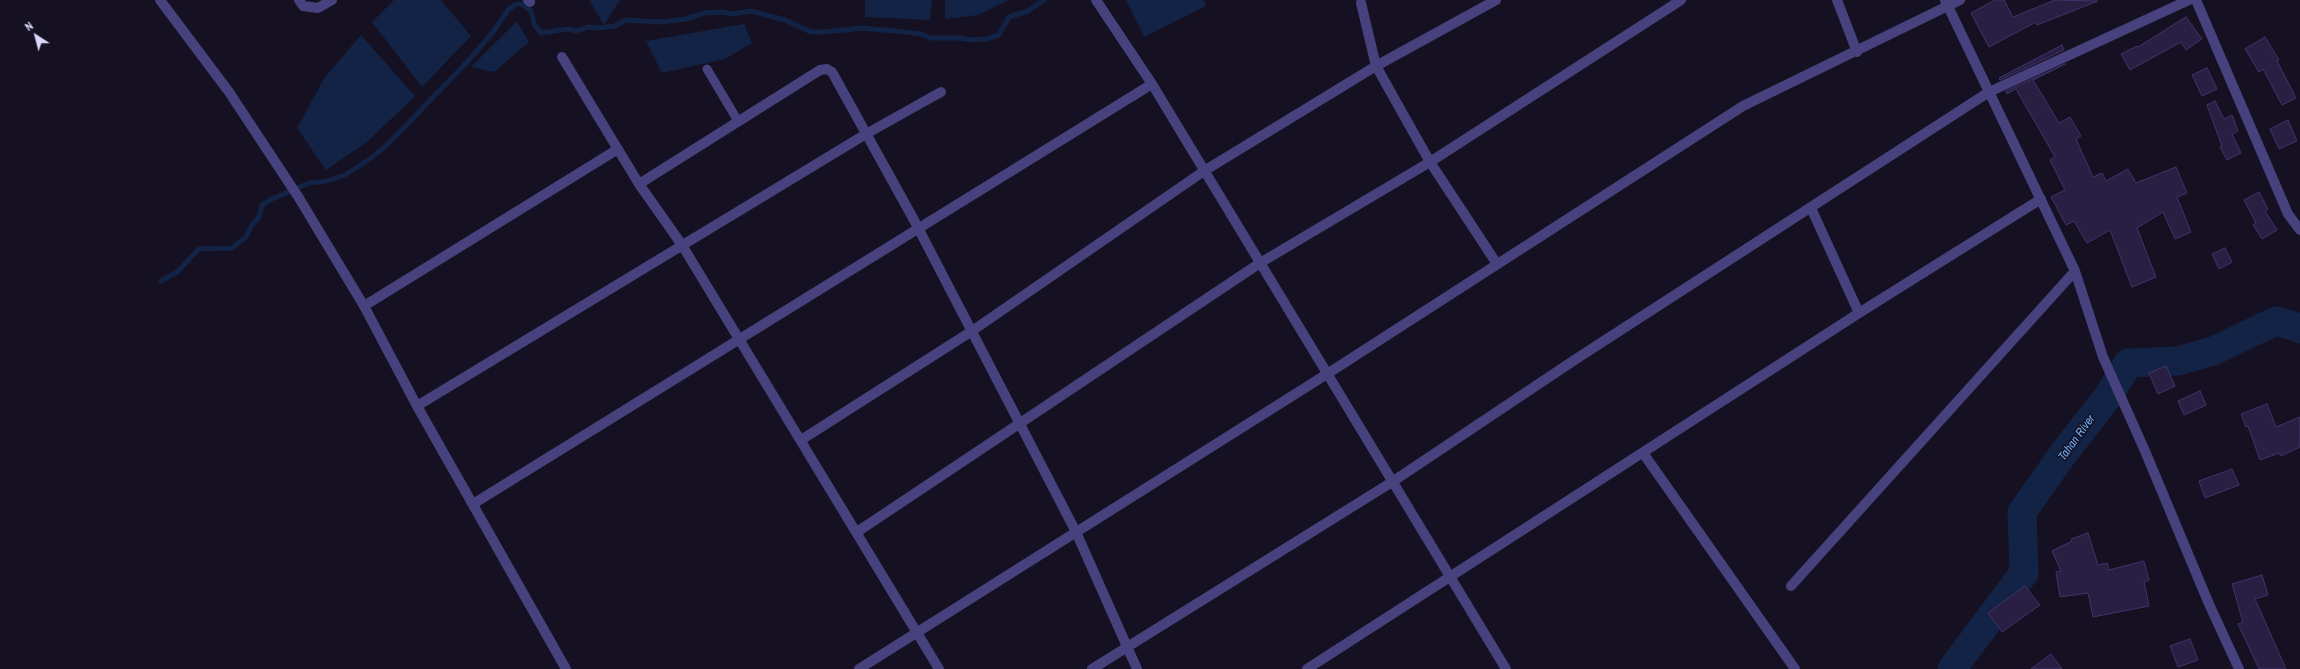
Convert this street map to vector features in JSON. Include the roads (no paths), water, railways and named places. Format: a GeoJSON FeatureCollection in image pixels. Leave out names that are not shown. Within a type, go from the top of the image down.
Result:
{"type":"FeatureCollection","features":[{"type":"Feature","properties":{"kind":"street"},"geometry":{"type":"LineString","coordinates":[[160,0],[230,92],[299,198],[364,306],[417,406],[566,669]]}},
{"type":"Feature","properties":{"kind":"street"},"geometry":{"type":"LineString","coordinates":[[299,0],[303,6],[318,8],[332,0]]}},
{"type":"Feature","properties":{"kind":"street"},"geometry":{"type":"LineString","coordinates":[[1096,0],[1152,84],[1506,669]]}},
{"type":"Feature","properties":{"kind":"street"},"geometry":{"type":"LineString","coordinates":[[801,440],[972,331],[1204,170],[1376,66],[1496,0]]}},
{"type":"Feature","properties":{"kind":"street"},"geometry":{"type":"LineString","coordinates":[[856,532],[1260,263],[1430,162],[1681,0]]}},
{"type":"Feature","properties":{"kind":"street"},"geometry":{"type":"LineString","coordinates":[[1837,0],[1857,52]]}},
{"type":"Feature","properties":{"kind":"street"},"geometry":{"type":"LineString","coordinates":[[859,669],[1327,374],[1743,106],[1857,52],[1946,3],[1960,0]]}},
{"type":"Feature","properties":{"kind":"street"},"geometry":{"type":"LineString","coordinates":[[1092,669],[1127,649],[1392,482],[1576,359],[1989,92],[2189,0]]}},
{"type":"Feature","properties":{"kind":"street"},"geometry":{"type":"LineString","coordinates":[[2196,0],[2288,214],[2300,230]]}},
{"type":"Feature","properties":{"kind":"street"},"geometry":{"type":"LineString","coordinates":[[1361,3],[1376,66],[1430,162],[1498,264]]}},
{"type":"Feature","properties":{"kind":"street"},"geometry":{"type":"LineString","coordinates":[[1946,3],[2075,271],[2103,356],[2145,451],[2209,604],[2239,669]]}},
{"type":"Feature","properties":{"kind":"street"},"geometry":{"type":"LineString","coordinates":[[562,57],[639,184],[682,245],[918,632],[938,669]]}},
{"type":"Feature","properties":{"kind":"street"},"geometry":{"type":"LineString","coordinates":[[639,184],[738,120],[820,70],[827,69],[832,72],[919,229],[1076,532],[1137,669]]}},
{"type":"Feature","properties":{"kind":"street"},"geometry":{"type":"LineString","coordinates":[[473,504],[1152,84]]}},
{"type":"Feature","properties":{"kind":"street"},"geometry":{"type":"LineString","coordinates":[[417,406],[866,134],[941,92]]}},
{"type":"Feature","properties":{"kind":"street"},"geometry":{"type":"LineString","coordinates":[[364,306],[618,149]]}},
{"type":"Feature","properties":{"kind":"street"},"geometry":{"type":"LineString","coordinates":[[1307,669],[1859,313],[2041,199]]}},
{"type":"Feature","properties":{"kind":"street"},"geometry":{"type":"LineString","coordinates":[[1811,208],[1859,313]]}},
{"type":"Feature","properties":{"kind":"street"},"geometry":{"type":"LineString","coordinates":[[1791,586],[2075,271]]}},
{"type":"Feature","properties":{"kind":"street"},"geometry":{"type":"LineString","coordinates":[[1643,453],[1795,669]]}},
{"type":"Feature","properties":{"kind":"lane"},"geometry":{"type":"LineString","coordinates":[[708,70],[738,120]]}},
{"type":"Feature","properties":{"kind":"water"},"geometry":{"type":"Polygon","coordinates":[[[394,0],[441,0],[471,36],[422,87],[372,22],[394,0]]]}},
{"type":"Feature","properties":{"kind":"water"},"geometry":{"type":"Polygon","coordinates":[[[589,0],[620,0],[604,25],[589,0]]]}},
{"type":"Feature","properties":{"kind":"water"},"geometry":{"type":"Polygon","coordinates":[[[865,0],[932,0],[930,20],[865,17],[865,0]]]}},
{"type":"Feature","properties":{"kind":"water"},"geometry":{"type":"Polygon","coordinates":[[[945,0],[1009,0],[978,15],[945,19],[945,0]]]}},
{"type":"Feature","properties":{"kind":"water"},"geometry":{"type":"Polygon","coordinates":[[[1126,0],[1204,0],[1206,6],[1144,37],[1126,0]]]}},
{"type":"Feature","properties":{"kind":"water"},"geometry":{"type":"Polygon","coordinates":[[[517,21],[529,42],[494,72],[471,67],[517,21]]]}},
{"type":"Feature","properties":{"kind":"water"},"geometry":{"type":"Polygon","coordinates":[[[744,24],[752,43],[725,59],[662,73],[646,41],[744,24]]]}},
{"type":"Feature","properties":{"kind":"water"},"geometry":{"type":"Polygon","coordinates":[[[361,35],[415,96],[367,142],[326,170],[297,128],[325,77],[361,35]]]}},
{"type":"Feature","properties":{"kind":"waterway"},"geometry":{"type":"LineString","coordinates":[[161,281],[177,272],[199,249],[232,248],[246,237],[252,225],[259,217],[262,205],[272,199],[309,183],[327,181],[345,175],[371,158],[388,144],[468,61],[493,32],[508,10],[516,4],[522,4],[531,11],[535,26],[541,33],[568,29],[576,31],[588,27],[597,28],[615,26],[626,20],[661,22],[686,19],[705,13],[722,12],[733,14],[751,11],[785,20],[811,32],[862,28],[921,34],[930,38],[959,38],[972,40],[986,39],[999,35],[1009,17],[1028,11],[1044,0]]}},
{"type":"Feature","properties":{"kind":"waterway","name":"Tahan River"},"geometry":{"type":"LineString","coordinates":[[1952,669],[2024,573],[2022,512],[2063,454],[2109,395],[2128,363],[2178,361],[2213,351],[2276,321],[2300,329]]}}]}
